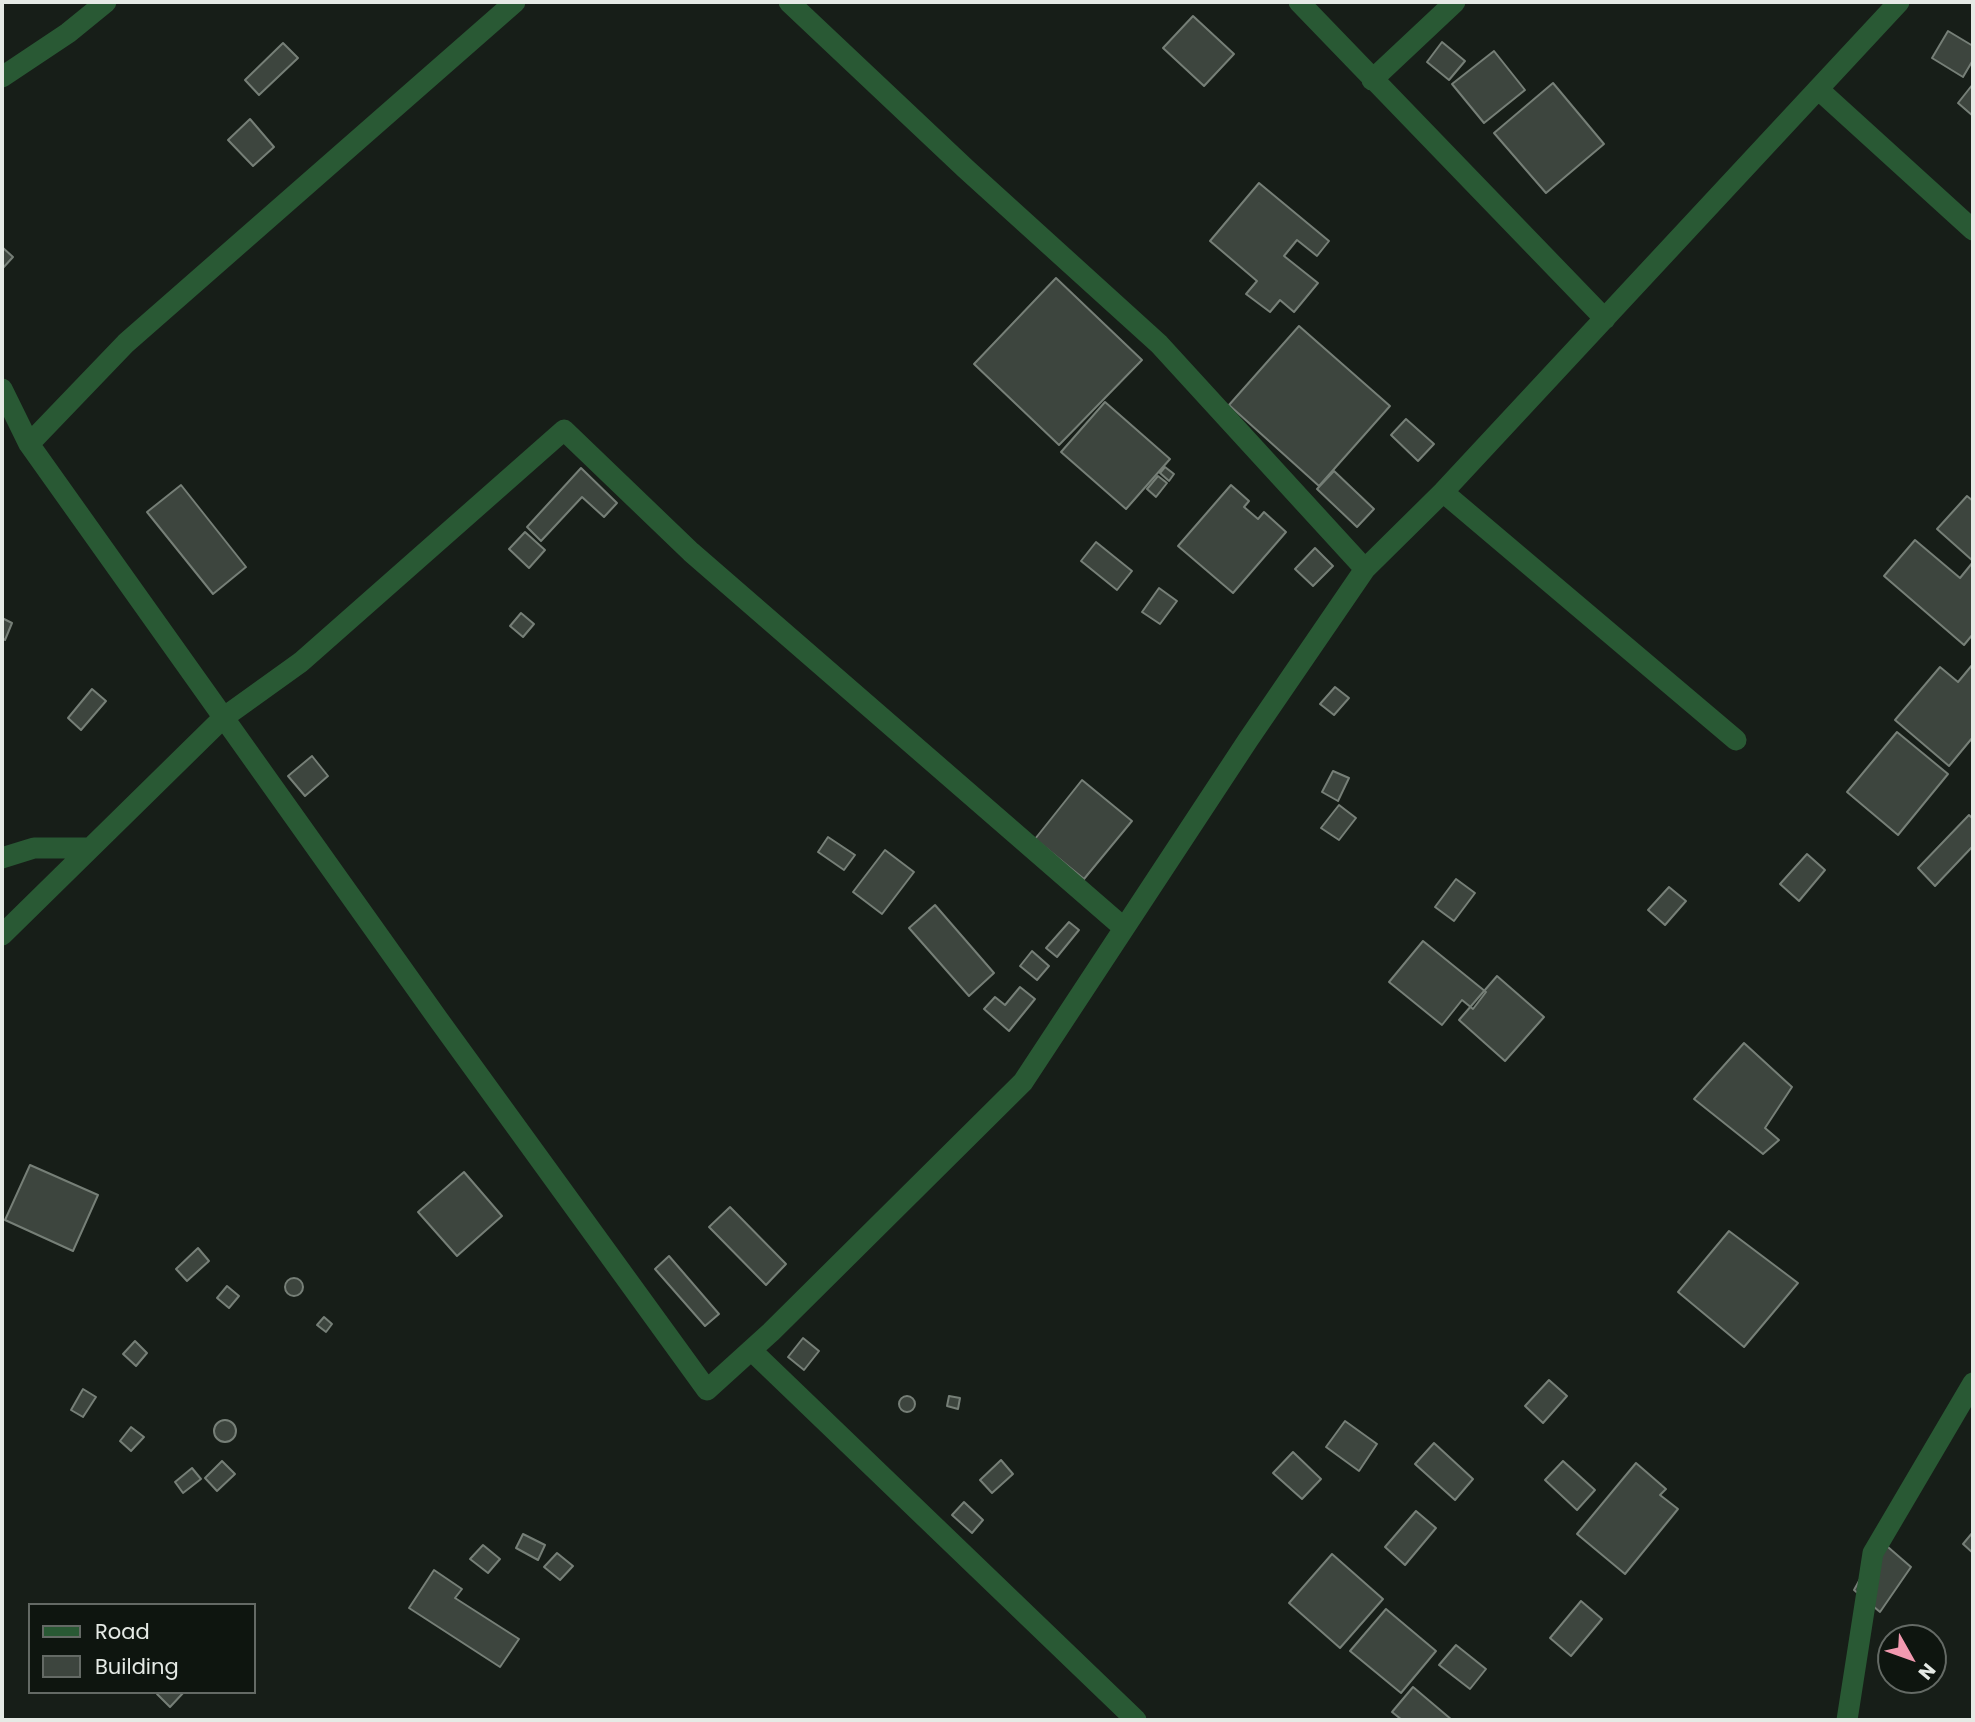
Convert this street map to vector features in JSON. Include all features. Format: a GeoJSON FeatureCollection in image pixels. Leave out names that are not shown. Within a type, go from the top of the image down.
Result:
{"type":"FeatureCollection","features":[{"type":"Feature","properties":{"kind":"street"},"geometry":{"type":"LineString","coordinates":[[2,77],[68,33],[106,2]]}},
{"type":"Feature","properties":{"kind":"street"},"geometry":{"type":"LineString","coordinates":[[29,444],[126,343],[515,2]]}},
{"type":"Feature","properties":{"kind":"street"},"geometry":{"type":"LineString","coordinates":[[789,2],[966,170],[1158,344],[1365,569]]}},
{"type":"Feature","properties":{"kind":"street"},"geometry":{"type":"LineString","coordinates":[[1299,2],[1371,80],[1605,319]]}},
{"type":"Feature","properties":{"kind":"street"},"geometry":{"type":"LineString","coordinates":[[1371,80],[1455,2]]}},
{"type":"Feature","properties":{"kind":"street"},"geometry":{"type":"LineString","coordinates":[[2,389],[29,444],[707,1390],[1023,1082],[1365,569],[1443,492],[1899,2]]}},
{"type":"Feature","properties":{"kind":"street"},"geometry":{"type":"LineString","coordinates":[[1818,89],[1973,230]]}},
{"type":"Feature","properties":{"kind":"street"},"geometry":{"type":"LineString","coordinates":[[2,935],[223,718],[301,662],[564,430],[691,552],[1124,929]]}},
{"type":"Feature","properties":{"kind":"street"},"geometry":{"type":"LineString","coordinates":[[1443,492],[1736,740]]}},
{"type":"Feature","properties":{"kind":"street"},"geometry":{"type":"LineString","coordinates":[[2,858],[34,848],[89,848]]}},
{"type":"Feature","properties":{"kind":"street"},"geometry":{"type":"LineString","coordinates":[[751,1350],[1136,1720]]}},
{"type":"Feature","properties":{"kind":"street"},"geometry":{"type":"LineString","coordinates":[[1847,1720],[1873,1553],[1973,1383]]}},
{"type":"Feature","properties":{"kind":"building"},"geometry":{"type":"Polygon","coordinates":[[[1193,16],[1234,54],[1204,86],[1163,48],[1193,16]]]}},
{"type":"Feature","properties":{"kind":"building"},"geometry":{"type":"Polygon","coordinates":[[[1948,31],[1973,46],[1973,60],[1963,77],[1932,58],[1948,31]]]}},
{"type":"Feature","properties":{"kind":"building"},"geometry":{"type":"Polygon","coordinates":[[[1442,42],[1465,61],[1449,80],[1427,62],[1442,42]]]}},
{"type":"Feature","properties":{"kind":"building"},"geometry":{"type":"Polygon","coordinates":[[[283,43],[298,58],[259,95],[245,80],[283,43]]]}},
{"type":"Feature","properties":{"kind":"building"},"geometry":{"type":"Polygon","coordinates":[[[1494,51],[1525,90],[1484,123],[1452,84],[1494,51]]]}},
{"type":"Feature","properties":{"kind":"building"},"geometry":{"type":"Polygon","coordinates":[[[1553,83],[1604,144],[1546,193],[1494,133],[1553,83]]]}},
{"type":"Feature","properties":{"kind":"building"},"geometry":{"type":"Polygon","coordinates":[[[1973,84],[1973,116],[1958,103],[1973,84]]]}},
{"type":"Feature","properties":{"kind":"building"},"geometry":{"type":"Polygon","coordinates":[[[250,119],[274,147],[253,166],[228,140],[250,119]]]}},
{"type":"Feature","properties":{"kind":"building"},"geometry":{"type":"Polygon","coordinates":[[[1259,183],[1329,241],[1317,256],[1297,240],[1284,256],[1318,283],[1294,312],[1280,300],[1270,312],[1246,294],[1257,281],[1210,241],[1259,183]]]}},
{"type":"Feature","properties":{"kind":"building"},"geometry":{"type":"Polygon","coordinates":[[[2,247],[13,257],[2,269],[2,247]]]}},
{"type":"Feature","properties":{"kind":"building"},"geometry":{"type":"Polygon","coordinates":[[[1056,278],[1142,360],[1059,445],[974,364],[1056,278]]]}},
{"type":"Feature","properties":{"kind":"building"},"geometry":{"type":"Polygon","coordinates":[[[1299,326],[1390,406],[1319,486],[1229,405],[1299,326]]]}},
{"type":"Feature","properties":{"kind":"building"},"geometry":{"type":"Polygon","coordinates":[[[1105,402],[1170,459],[1126,509],[1061,452],[1105,402]]]}},
{"type":"Feature","properties":{"kind":"building"},"geometry":{"type":"Polygon","coordinates":[[[1406,419],[1434,444],[1418,461],[1391,435],[1406,419]]]}},
{"type":"Feature","properties":{"kind":"building"},"geometry":{"type":"Polygon","coordinates":[[[1165,467],[1174,474],[1169,481],[1160,473],[1165,467]]]}},
{"type":"Feature","properties":{"kind":"building"},"geometry":{"type":"Polygon","coordinates":[[[581,468],[617,503],[604,517],[582,497],[541,541],[527,527],[581,468]]]}},
{"type":"Feature","properties":{"kind":"building"},"geometry":{"type":"Polygon","coordinates":[[[1334,471],[1374,509],[1357,527],[1317,489],[1334,471]]]}},
{"type":"Feature","properties":{"kind":"building"},"geometry":{"type":"Polygon","coordinates":[[[1158,476],[1167,483],[1156,497],[1147,489],[1158,476]]]}},
{"type":"Feature","properties":{"kind":"building"},"geometry":{"type":"Polygon","coordinates":[[[181,485],[246,567],[213,594],[147,512],[181,485]]]}},
{"type":"Feature","properties":{"kind":"building"},"geometry":{"type":"Polygon","coordinates":[[[1231,485],[1249,501],[1244,507],[1258,519],[1264,512],[1286,532],[1233,593],[1178,546],[1231,485]]]}},
{"type":"Feature","properties":{"kind":"building"},"geometry":{"type":"Polygon","coordinates":[[[1967,496],[1973,501],[1973,561],[1937,529],[1967,496]]]}},
{"type":"Feature","properties":{"kind":"building"},"geometry":{"type":"Polygon","coordinates":[[[525,532],[545,550],[529,568],[509,549],[525,532]]]}},
{"type":"Feature","properties":{"kind":"building"},"geometry":{"type":"Polygon","coordinates":[[[1915,540],[1960,578],[1973,562],[1973,634],[1964,645],[1884,576],[1915,540]]]}},
{"type":"Feature","properties":{"kind":"building"},"geometry":{"type":"Polygon","coordinates":[[[1096,542],[1132,571],[1117,590],[1081,561],[1096,542]]]}},
{"type":"Feature","properties":{"kind":"building"},"geometry":{"type":"Polygon","coordinates":[[[1315,548],[1333,566],[1313,586],[1295,569],[1315,548]]]}},
{"type":"Feature","properties":{"kind":"building"},"geometry":{"type":"Polygon","coordinates":[[[1159,588],[1177,601],[1160,624],[1142,612],[1159,588]]]}},
{"type":"Feature","properties":{"kind":"building"},"geometry":{"type":"Polygon","coordinates":[[[521,613],[534,624],[523,637],[510,626],[521,613]]]}},
{"type":"Feature","properties":{"kind":"building"},"geometry":{"type":"Polygon","coordinates":[[[2,618],[12,623],[5,640],[2,638],[2,618]]]}},
{"type":"Feature","properties":{"kind":"building"},"geometry":{"type":"Polygon","coordinates":[[[1973,664],[1973,737],[1949,766],[1895,720],[1940,667],[1958,682],[1973,664]]]}},
{"type":"Feature","properties":{"kind":"building"},"geometry":{"type":"Polygon","coordinates":[[[1335,687],[1349,698],[1334,715],[1320,704],[1335,687]]]}},
{"type":"Feature","properties":{"kind":"building"},"geometry":{"type":"Polygon","coordinates":[[[92,689],[106,701],[81,730],[68,718],[92,689]]]}},
{"type":"Feature","properties":{"kind":"building"},"geometry":{"type":"Polygon","coordinates":[[[1897,732],[1948,774],[1898,835],[1847,792],[1897,732]]]}},
{"type":"Feature","properties":{"kind":"building"},"geometry":{"type":"Polygon","coordinates":[[[312,756],[328,776],[305,796],[288,776],[312,756]]]}},
{"type":"Feature","properties":{"kind":"building"},"geometry":{"type":"Polygon","coordinates":[[[1333,771],[1349,778],[1338,801],[1322,792],[1333,771]]]}},
{"type":"Feature","properties":{"kind":"building"},"geometry":{"type":"Polygon","coordinates":[[[1082,780],[1132,821],[1084,879],[1035,839],[1082,780]]]}},
{"type":"Feature","properties":{"kind":"building"},"geometry":{"type":"Polygon","coordinates":[[[1339,805],[1356,818],[1339,840],[1321,828],[1339,805]]]}},
{"type":"Feature","properties":{"kind":"building"},"geometry":{"type":"Polygon","coordinates":[[[1969,815],[1973,819],[1973,846],[1935,886],[1918,868],[1969,815]]]}},
{"type":"Feature","properties":{"kind":"building"},"geometry":{"type":"Polygon","coordinates":[[[828,837],[855,855],[844,870],[818,852],[828,837]]]}},
{"type":"Feature","properties":{"kind":"building"},"geometry":{"type":"Polygon","coordinates":[[[885,850],[914,872],[882,914],[853,892],[885,850]]]}},
{"type":"Feature","properties":{"kind":"building"},"geometry":{"type":"Polygon","coordinates":[[[1807,854],[1825,870],[1799,901],[1780,884],[1807,854]]]}},
{"type":"Feature","properties":{"kind":"building"},"geometry":{"type":"Polygon","coordinates":[[[1456,879],[1475,893],[1454,921],[1435,907],[1456,879]]]}},
{"type":"Feature","properties":{"kind":"building"},"geometry":{"type":"Polygon","coordinates":[[[1669,887],[1686,901],[1665,925],[1648,910],[1669,887]]]}},
{"type":"Feature","properties":{"kind":"building"},"geometry":{"type":"Polygon","coordinates":[[[935,905],[994,973],[969,996],[909,928],[935,905]]]}},
{"type":"Feature","properties":{"kind":"building"},"geometry":{"type":"Polygon","coordinates":[[[1069,922],[1079,930],[1057,957],[1046,948],[1069,922]]]}},
{"type":"Feature","properties":{"kind":"building"},"geometry":{"type":"Polygon","coordinates":[[[1423,941],[1486,992],[1473,1009],[1462,1000],[1442,1025],[1389,982],[1423,941]]]}},
{"type":"Feature","properties":{"kind":"building"},"geometry":{"type":"Polygon","coordinates":[[[1032,951],[1049,966],[1037,980],[1020,966],[1032,951]]]}},
{"type":"Feature","properties":{"kind":"building"},"geometry":{"type":"Polygon","coordinates":[[[1497,976],[1544,1017],[1505,1061],[1459,1020],[1497,976]]]}},
{"type":"Feature","properties":{"kind":"building"},"geometry":{"type":"Polygon","coordinates":[[[1020,987],[1035,999],[1009,1031],[984,1009],[995,997],[1005,1005],[1020,987]]]}},
{"type":"Feature","properties":{"kind":"building"},"geometry":{"type":"Polygon","coordinates":[[[1744,1043],[1792,1087],[1765,1128],[1779,1140],[1763,1154],[1694,1099],[1744,1043]]]}},
{"type":"Feature","properties":{"kind":"building"},"geometry":{"type":"Polygon","coordinates":[[[30,1165],[98,1195],[73,1251],[5,1220],[30,1165]]]}},
{"type":"Feature","properties":{"kind":"building"},"geometry":{"type":"Polygon","coordinates":[[[464,1172],[502,1216],[457,1256],[418,1212],[464,1172]]]}},
{"type":"Feature","properties":{"kind":"building"},"geometry":{"type":"Polygon","coordinates":[[[730,1207],[786,1264],[766,1285],[709,1227],[730,1207]]]}},
{"type":"Feature","properties":{"kind":"building"},"geometry":{"type":"Polygon","coordinates":[[[1729,1231],[1798,1283],[1744,1347],[1678,1292],[1729,1231]]]}},
{"type":"Feature","properties":{"kind":"building"},"geometry":{"type":"Polygon","coordinates":[[[198,1248],[209,1261],[187,1281],[176,1269],[198,1248]]]}},
{"type":"Feature","properties":{"kind":"building"},"geometry":{"type":"Polygon","coordinates":[[[669,1256],[719,1314],[705,1326],[655,1269],[669,1256]]]}},
{"type":"Feature","properties":{"kind":"building"},"geometry":{"type":"Polygon","coordinates":[[[294,1278],[300,1281],[303,1287],[300,1293],[294,1296],[288,1293],[285,1287],[288,1281],[294,1278]]]}},
{"type":"Feature","properties":{"kind":"building"},"geometry":{"type":"Polygon","coordinates":[[[227,1286],[239,1296],[229,1308],[217,1298],[227,1286]]]}},
{"type":"Feature","properties":{"kind":"building"},"geometry":{"type":"Polygon","coordinates":[[[324,1317],[332,1324],[326,1332],[317,1325],[324,1317]]]}},
{"type":"Feature","properties":{"kind":"building"},"geometry":{"type":"Polygon","coordinates":[[[803,1338],[819,1351],[804,1370],[788,1357],[803,1338]]]}},
{"type":"Feature","properties":{"kind":"building"},"geometry":{"type":"Polygon","coordinates":[[[135,1341],[147,1353],[136,1366],[123,1354],[135,1341]]]}},
{"type":"Feature","properties":{"kind":"building"},"geometry":{"type":"Polygon","coordinates":[[[1549,1380],[1567,1396],[1543,1423],[1525,1406],[1549,1380]]]}},
{"type":"Feature","properties":{"kind":"building"},"geometry":{"type":"Polygon","coordinates":[[[83,1389],[96,1397],[83,1417],[71,1410],[83,1389]]]}},
{"type":"Feature","properties":{"kind":"building"},"geometry":{"type":"Polygon","coordinates":[[[907,1396],[915,1404],[907,1412],[899,1404],[907,1396]]]}},
{"type":"Feature","properties":{"kind":"building"},"geometry":{"type":"Polygon","coordinates":[[[949,1396],[960,1398],[958,1409],[947,1406],[949,1396]]]}},
{"type":"Feature","properties":{"kind":"building"},"geometry":{"type":"Polygon","coordinates":[[[225,1420],[233,1423],[236,1431],[233,1439],[225,1442],[217,1439],[214,1431],[217,1423],[225,1420]]]}},
{"type":"Feature","properties":{"kind":"building"},"geometry":{"type":"Polygon","coordinates":[[[1345,1421],[1377,1444],[1359,1471],[1326,1447],[1345,1421]]]}},
{"type":"Feature","properties":{"kind":"building"},"geometry":{"type":"Polygon","coordinates":[[[131,1427],[144,1437],[131,1451],[120,1441],[131,1427]]]}},
{"type":"Feature","properties":{"kind":"building"},"geometry":{"type":"Polygon","coordinates":[[[1434,1443],[1473,1479],[1455,1500],[1415,1464],[1434,1443]]]}},
{"type":"Feature","properties":{"kind":"building"},"geometry":{"type":"Polygon","coordinates":[[[1293,1452],[1321,1479],[1302,1499],[1273,1473],[1293,1452]]]}},
{"type":"Feature","properties":{"kind":"building"},"geometry":{"type":"Polygon","coordinates":[[[1001,1460],[1013,1474],[992,1493],[980,1480],[1001,1460]]]}},
{"type":"Feature","properties":{"kind":"building"},"geometry":{"type":"Polygon","coordinates":[[[222,1461],[235,1474],[217,1491],[205,1478],[222,1461]]]}},
{"type":"Feature","properties":{"kind":"building"},"geometry":{"type":"Polygon","coordinates":[[[1563,1461],[1595,1490],[1577,1510],[1545,1480],[1563,1461]]]}},
{"type":"Feature","properties":{"kind":"building"},"geometry":{"type":"Polygon","coordinates":[[[1636,1463],[1666,1489],[1660,1495],[1678,1509],[1625,1574],[1577,1534],[1636,1463]]]}},
{"type":"Feature","properties":{"kind":"building"},"geometry":{"type":"Polygon","coordinates":[[[192,1468],[201,1479],[183,1493],[175,1482],[192,1468]]]}},
{"type":"Feature","properties":{"kind":"building"},"geometry":{"type":"Polygon","coordinates":[[[964,1502],[983,1520],[972,1533],[952,1515],[964,1502]]]}},
{"type":"Feature","properties":{"kind":"building"},"geometry":{"type":"Polygon","coordinates":[[[1416,1511],[1436,1528],[1405,1565],[1385,1547],[1416,1511]]]}},
{"type":"Feature","properties":{"kind":"building"},"geometry":{"type":"Polygon","coordinates":[[[1973,1532],[1973,1553],[1963,1544],[1973,1532]]]}},
{"type":"Feature","properties":{"kind":"building"},"geometry":{"type":"Polygon","coordinates":[[[523,1534],[545,1545],[538,1560],[516,1548],[523,1534]]]}},
{"type":"Feature","properties":{"kind":"building"},"geometry":{"type":"Polygon","coordinates":[[[1881,1541],[1911,1567],[1880,1612],[1854,1590],[1881,1541]]]}},
{"type":"Feature","properties":{"kind":"building"},"geometry":{"type":"Polygon","coordinates":[[[483,1545],[500,1559],[488,1573],[470,1559],[483,1545]]]}},
{"type":"Feature","properties":{"kind":"building"},"geometry":{"type":"Polygon","coordinates":[[[557,1553],[573,1566],[560,1580],[544,1567],[557,1553]]]}},
{"type":"Feature","properties":{"kind":"building"},"geometry":{"type":"Polygon","coordinates":[[[1332,1554],[1383,1599],[1340,1648],[1289,1603],[1332,1554]]]}},
{"type":"Feature","properties":{"kind":"building"},"geometry":{"type":"Polygon","coordinates":[[[434,1570],[462,1589],[455,1598],[519,1639],[500,1667],[409,1608],[434,1570]]]}},
{"type":"Feature","properties":{"kind":"building"},"geometry":{"type":"Polygon","coordinates":[[[1581,1601],[1602,1619],[1571,1656],[1550,1638],[1581,1601]]]}},
{"type":"Feature","properties":{"kind":"building"},"geometry":{"type":"Polygon","coordinates":[[[1386,1609],[1436,1651],[1401,1693],[1350,1651],[1386,1609]]]}},
{"type":"Feature","properties":{"kind":"building"},"geometry":{"type":"Polygon","coordinates":[[[1456,1645],[1486,1669],[1470,1689],[1439,1665],[1456,1645]]]}},
{"type":"Feature","properties":{"kind":"building"},"geometry":{"type":"Polygon","coordinates":[[[1413,1687],[1452,1720],[1402,1720],[1392,1712],[1413,1687]]]}},
{"type":"Feature","properties":{"kind":"building"},"geometry":{"type":"Polygon","coordinates":[[[157,1694],[182,1694],[170,1707],[157,1694]]]}}]}
